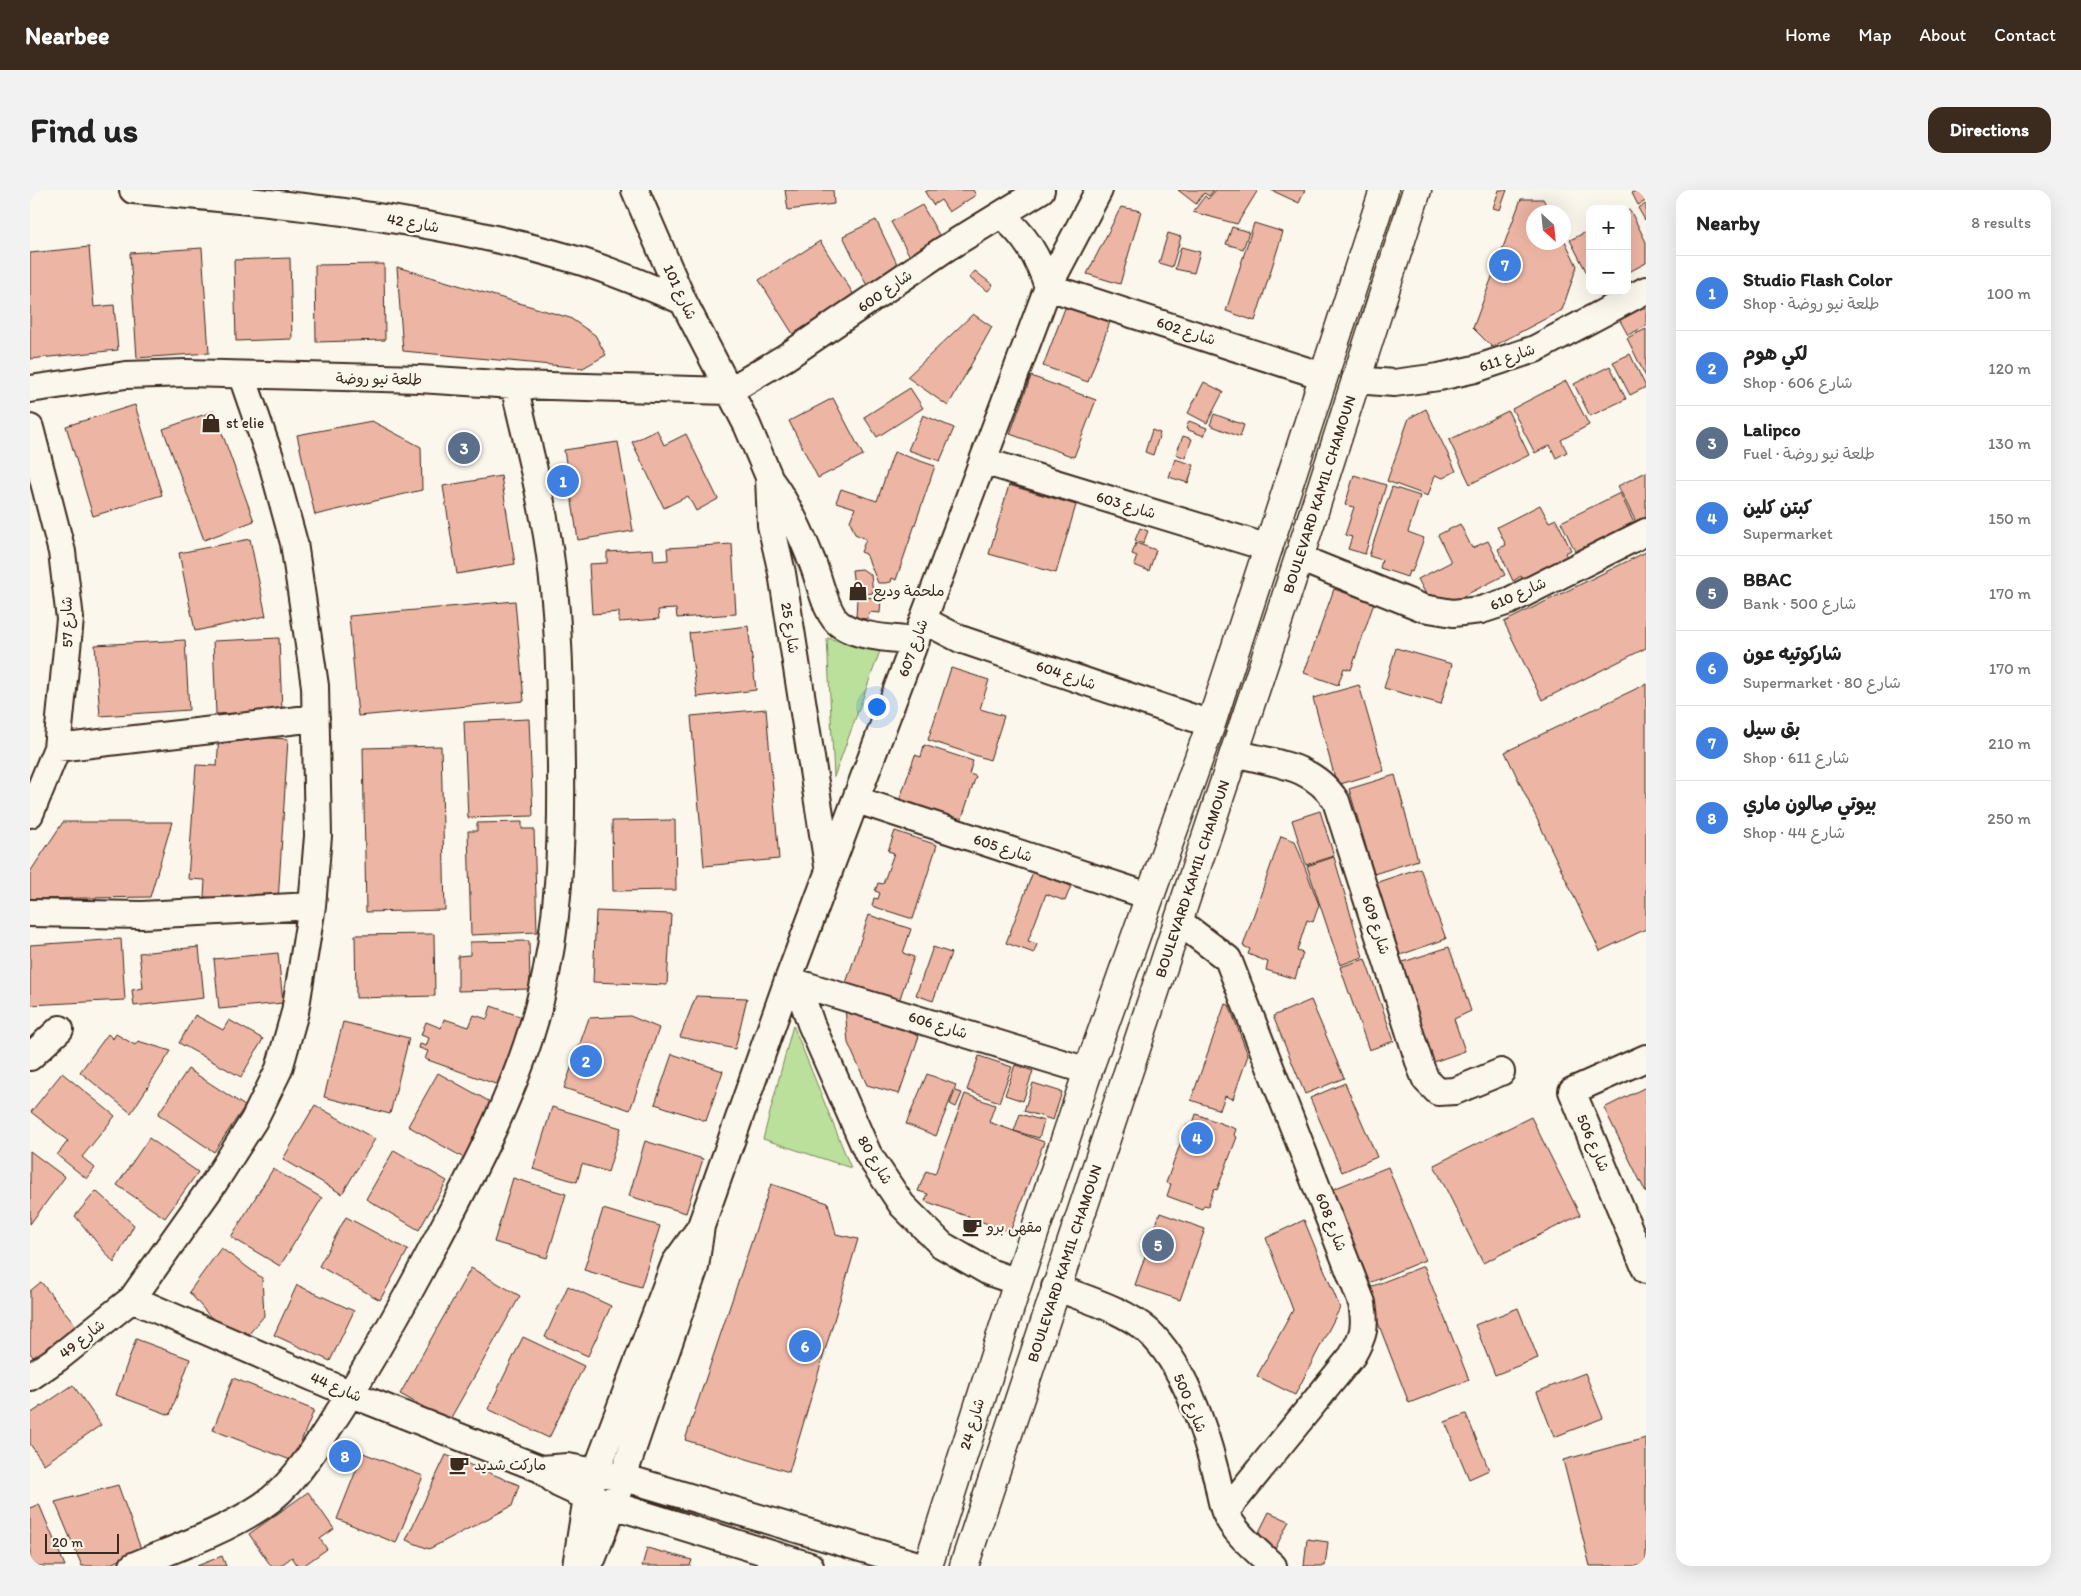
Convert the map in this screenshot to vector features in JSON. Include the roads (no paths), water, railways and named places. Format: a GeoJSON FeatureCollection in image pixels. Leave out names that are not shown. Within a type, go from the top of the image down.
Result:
{"type":"FeatureCollection","features":[{"type":"Feature","properties":{"kind":"main road","name":"BOULEVARD KAMIL CHAMOUN"},"geometry":{"type":"LineString","coordinates":[[1018,1282],[1088,1071],[1211,724],[1384,190]]}},
{"type":"Feature","properties":{"kind":"main road","name":"BOULEVARD KAMIL CHAMOUN"},"geometry":{"type":"LineString","coordinates":[[964,1566],[1055,1287],[1235,753],[1417,190]]}},
{"type":"Feature","properties":{"kind":"main road","name":"شارع 24"},"geometry":{"type":"LineString","coordinates":[[928,1566],[1018,1282]]}},
{"type":"Feature","properties":{"kind":"street","name":"شارع 42"},"geometry":{"type":"LineString","coordinates":[[133,190],[210,197],[415,222],[492,238],[575,259],[683,301]]}},
{"type":"Feature","properties":{"kind":"street","name":"شارع 101"},"geometry":{"type":"LineString","coordinates":[[635,190],[683,301],[729,391]]}},
{"type":"Feature","properties":{"kind":"street","name":"شارع 600"},"geometry":{"type":"LineString","coordinates":[[729,391],[786,358],[943,250],[1041,190]]}},
{"type":"Feature","properties":{"kind":"street","name":"شارع 607"},"geometry":{"type":"LineString","coordinates":[[701,1226],[1048,286],[1099,190]]}},
{"type":"Feature","properties":{"kind":"street"},"geometry":{"type":"LineString","coordinates":[[1000,215],[1026,238],[1042,268],[1048,286]]}},
{"type":"Feature","properties":{"kind":"street","name":"شارع 602"},"geometry":{"type":"LineString","coordinates":[[1048,286],[1323,376]]}},
{"type":"Feature","properties":{"kind":"street","name":"شارع 611"},"geometry":{"type":"LineString","coordinates":[[1355,380],[1394,383],[1439,377],[1475,369],[1535,349],[1646,290]]}},
{"type":"Feature","properties":{"kind":"street","name":"طلعة نيو روضة"},"geometry":{"type":"LineString","coordinates":[[30,389],[126,375],[186,374],[419,379],[514,385],[729,391]]}},
{"type":"Feature","properties":{"kind":"street","name":"شارع 49"},"geometry":{"type":"LineString","coordinates":[[30,1377],[58,1358],[132,1299],[214,1183],[254,1120],[279,1069],[295,1012],[312,906],[318,836],[315,686],[294,543],[272,463],[242,376]]}},
{"type":"Feature","properties":{"kind":"street"},"geometry":{"type":"LineString","coordinates":[[133,1566],[231,1524],[263,1505],[289,1484],[351,1394],[401,1308],[483,1150],[517,1070],[540,1002],[556,917],[562,826],[559,641],[550,558],[538,490],[514,385]]}},
{"type":"Feature","properties":{"kind":"street","name":"شارع 25"},"geometry":{"type":"LineString","coordinates":[[729,391],[747,425],[769,477],[771,525],[782,573],[830,873]]}},
{"type":"Feature","properties":{"kind":"street","name":"شارع 57"},"geometry":{"type":"LineString","coordinates":[[30,428],[62,552],[70,619],[57,748],[30,814]]}},
{"type":"Feature","properties":{"kind":"street","name":"شارع 603"},"geometry":{"type":"LineString","coordinates":[[983,461],[1269,548]]}},
{"type":"Feature","properties":{"kind":"street","name":"شارع 604"},"geometry":{"type":"LineString","coordinates":[[769,477],[791,515],[812,560],[831,614],[839,624],[865,634],[920,631],[960,639],[1211,724]]}},
{"type":"Feature","properties":{"kind":"street","name":"شارع 610"},"geometry":{"type":"LineString","coordinates":[[1299,558],[1423,608],[1453,613],[1481,610],[1509,601],[1646,532]]}},
{"type":"Feature","properties":{"kind":"street"},"geometry":{"type":"LineString","coordinates":[[57,748],[316,718]]}},
{"type":"Feature","properties":{"kind":"street","name":"شارع 609"},"geometry":{"type":"LineString","coordinates":[[1235,753],[1306,772],[1320,780],[1336,801],[1421,1068],[1431,1086],[1438,1092],[1455,1091],[1501,1072]]}},
{"type":"Feature","properties":{"kind":"street","name":"شارع 605"},"geometry":{"type":"LineString","coordinates":[[857,800],[1149,896]]}},
{"type":"Feature","properties":{"kind":"street"},"geometry":{"type":"LineString","coordinates":[[30,913],[142,915],[312,906]]}},
{"type":"Feature","properties":{"kind":"street","name":"شارع 608"},"geometry":{"type":"LineString","coordinates":[[1178,922],[1228,959],[1362,1303],[1365,1320],[1364,1336],[1352,1356],[1225,1512]]}},
{"type":"Feature","properties":{"kind":"street","name":"شارع 606"},"geometry":{"type":"LineString","coordinates":[[792,981],[1088,1071]]}},
{"type":"Feature","properties":{"kind":"street","name":"شارع 80"},"geometry":{"type":"LineString","coordinates":[[792,981],[868,1154],[902,1205],[942,1245],[989,1272],[1018,1282]]}},
{"type":"Feature","properties":{"kind":"street"},"geometry":{"type":"LineString","coordinates":[[30,1057],[60,1029]]}},
{"type":"Feature","properties":{"kind":"street","name":"شارع 506"},"geometry":{"type":"LineString","coordinates":[[1646,1058],[1572,1091],[1646,1270]]}},
{"type":"Feature","properties":{"kind":"street"},"geometry":{"type":"LineString","coordinates":[[576,1566],[587,1497],[596,1472],[675,1263],[701,1226]]}},
{"type":"Feature","properties":{"kind":"street"},"geometry":{"type":"LineString","coordinates":[[587,1566],[593,1557],[613,1506],[695,1267],[701,1226]]}},
{"type":"Feature","properties":{"kind":"street","name":"شارع 500"},"geometry":{"type":"LineString","coordinates":[[1055,1287],[1128,1317],[1147,1331],[1160,1344],[1182,1378],[1191,1398],[1215,1469],[1225,1512],[1244,1537],[1273,1566]]}},
{"type":"Feature","properties":{"kind":"street","name":"شارع 44"},"geometry":{"type":"LineString","coordinates":[[132,1299],[351,1394],[541,1469]]}},
{"type":"Feature","properties":{"kind":"street"},"geometry":{"type":"LineString","coordinates":[[541,1469],[568,1467],[622,1477],[921,1566]]}},
{"type":"Feature","properties":{"kind":"street"},"geometry":{"type":"LineString","coordinates":[[541,1469],[559,1484],[587,1497],[810,1566]]}},
{"type":"Feature","properties":{"kind":"place","name":"بق سيل"},"geometry":{"type":"Point","coordinates":[1505,265]}},
{"type":"Feature","properties":{"kind":"place","name":"st elie"},"geometry":{"type":"Point","coordinates":[211,423]}},
{"type":"Feature","properties":{"kind":"place","name":"Lalipco"},"geometry":{"type":"Point","coordinates":[464,448]}},
{"type":"Feature","properties":{"kind":"place","name":"Studio Flash Color"},"geometry":{"type":"Point","coordinates":[563,481]}},
{"type":"Feature","properties":{"kind":"place","name":"ملحمة وديع"},"geometry":{"type":"Point","coordinates":[858,591]}},
{"type":"Feature","properties":{"kind":"place","name":"لكي هوم"},"geometry":{"type":"Point","coordinates":[586,1061]}},
{"type":"Feature","properties":{"kind":"place","name":"كبتن كلين"},"geometry":{"type":"Point","coordinates":[1197,1138]}},
{"type":"Feature","properties":{"kind":"place","name":"مقهى برو"},"geometry":{"type":"Point","coordinates":[972,1227]}},
{"type":"Feature","properties":{"kind":"place","name":"BBAC"},"geometry":{"type":"Point","coordinates":[1158,1245]}},
{"type":"Feature","properties":{"kind":"place","name":"شاركوتيه عون"},"geometry":{"type":"Point","coordinates":[805,1346]}},
{"type":"Feature","properties":{"kind":"place","name":"بيوتي صالون ماري"},"geometry":{"type":"Point","coordinates":[345,1456]}},
{"type":"Feature","properties":{"kind":"place","name":"ماركت شديد"},"geometry":{"type":"Point","coordinates":[459,1465]}}]}
